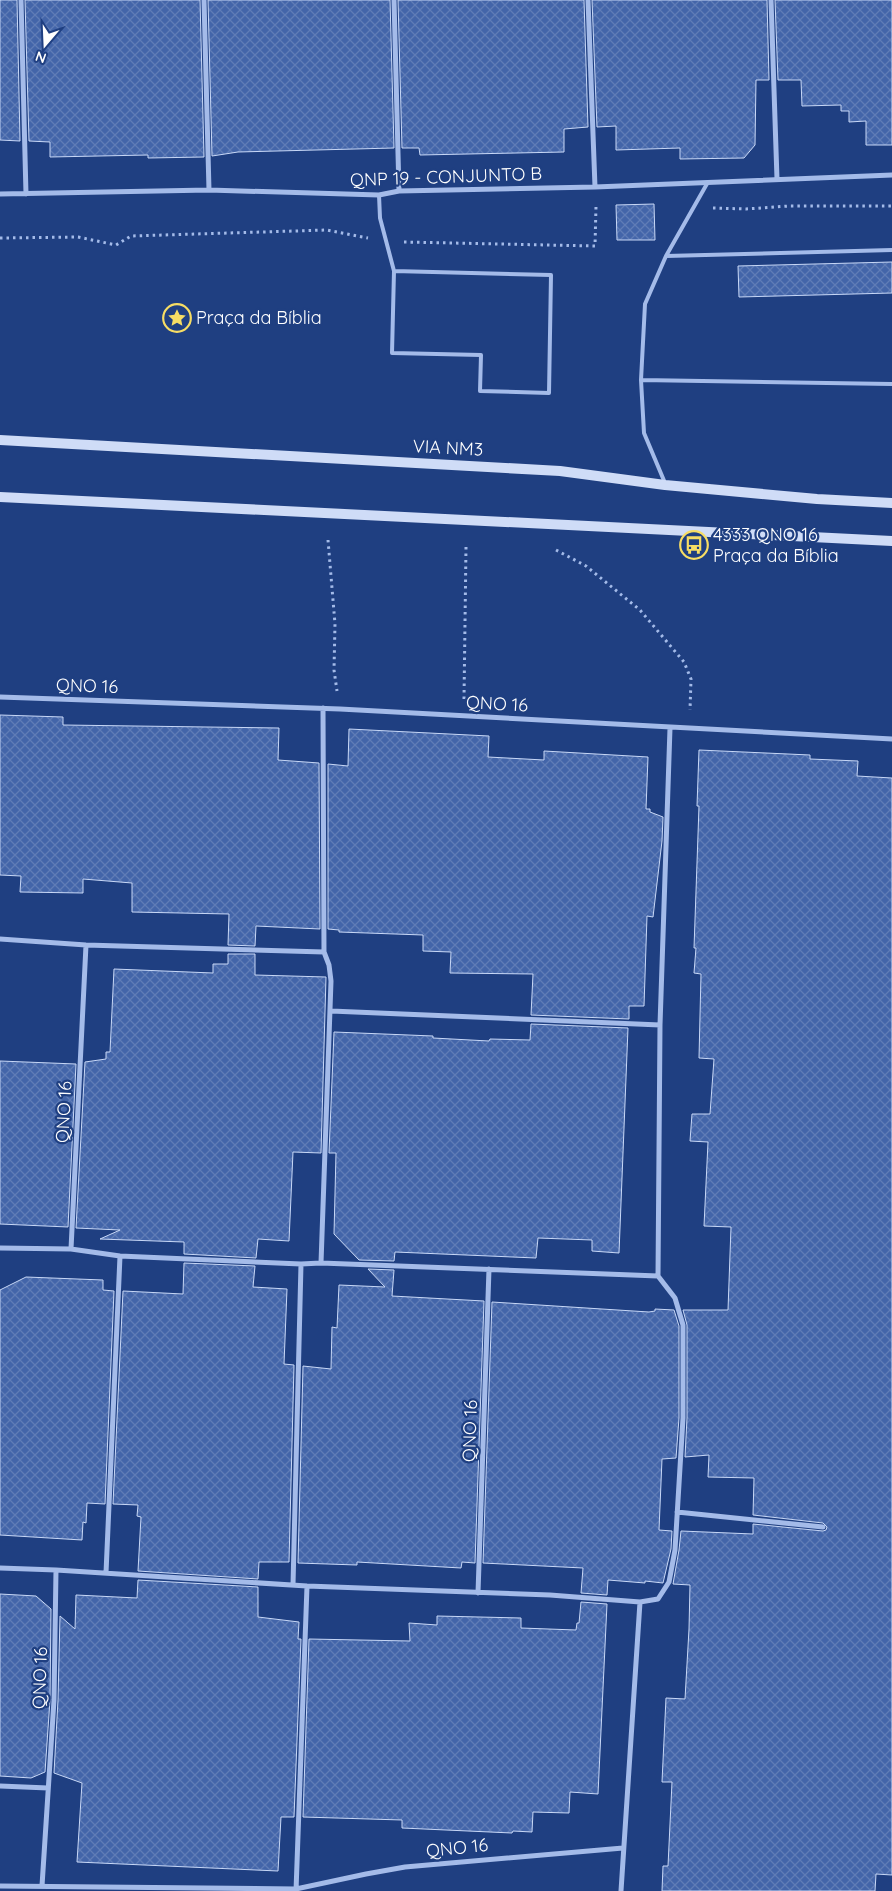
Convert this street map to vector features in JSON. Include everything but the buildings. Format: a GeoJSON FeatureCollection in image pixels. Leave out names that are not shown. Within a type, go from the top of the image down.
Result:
{"type":"FeatureCollection","features":[{"type":"Feature","properties":{"kind":"main road","name":"VIA NM3"},"geometry":{"type":"LineString","coordinates":[[0,440],[560,471],[666,485],[817,499],[892,503]]}},
{"type":"Feature","properties":{"kind":"main road"},"geometry":{"type":"LineString","coordinates":[[0,496],[892,542]]}},
{"type":"Feature","properties":{"kind":"street"},"geometry":{"type":"LineString","coordinates":[[21,0],[26,194]]}},
{"type":"Feature","properties":{"kind":"street"},"geometry":{"type":"LineString","coordinates":[[204,0],[209,190]]}},
{"type":"Feature","properties":{"kind":"street"},"geometry":{"type":"LineString","coordinates":[[394,0],[399,191]]}},
{"type":"Feature","properties":{"kind":"street"},"geometry":{"type":"LineString","coordinates":[[588,0],[594,187]]}},
{"type":"Feature","properties":{"kind":"street"},"geometry":{"type":"LineString","coordinates":[[771,0],[776,179]]}},
{"type":"Feature","properties":{"kind":"street","name":"QNP 19 - CONJUNTO B"},"geometry":{"type":"LineString","coordinates":[[0,194],[209,190],[379,195],[399,191],[594,187],[892,175]]}},
{"type":"Feature","properties":{"kind":"street","name":"QNO 16"},"geometry":{"type":"LineString","coordinates":[[0,697],[324,708],[892,739]]}},
{"type":"Feature","properties":{"kind":"street"},"geometry":{"type":"LineString","coordinates":[[321,1263],[331,1011],[331,981],[329,965],[324,952],[324,708]]}},
{"type":"Feature","properties":{"kind":"street"},"geometry":{"type":"LineString","coordinates":[[0,1568],[307,1586],[550,1595],[640,1602],[658,1599],[669,1582],[675,1550],[683,1418],[683,1325],[675,1298],[658,1276],[660,1025],[670,728]]}},
{"type":"Feature","properties":{"kind":"street"},"geometry":{"type":"LineString","coordinates":[[0,939],[86,945],[324,952]]}},
{"type":"Feature","properties":{"kind":"street","name":"QNO 16"},"geometry":{"type":"LineString","coordinates":[[71,1249],[86,945]]}},
{"type":"Feature","properties":{"kind":"street"},"geometry":{"type":"LineString","coordinates":[[331,1011],[660,1025]]}},
{"type":"Feature","properties":{"kind":"street"},"geometry":{"type":"LineString","coordinates":[[0,1248],[71,1249],[120,1256],[301,1264],[321,1263],[658,1276]]}},
{"type":"Feature","properties":{"kind":"street"},"geometry":{"type":"LineString","coordinates":[[106,1573],[120,1256]]}},
{"type":"Feature","properties":{"kind":"street"},"geometry":{"type":"LineString","coordinates":[[293,1585],[301,1264]]}},
{"type":"Feature","properties":{"kind":"street","name":"QNO 16"},"geometry":{"type":"LineString","coordinates":[[478,1593],[489,1269]]}},
{"type":"Feature","properties":{"kind":"street"},"geometry":{"type":"LineString","coordinates":[[677,1512],[823,1527]]}},
{"type":"Feature","properties":{"kind":"street","name":"QNO 16"},"geometry":{"type":"LineString","coordinates":[[42,1886],[54,1700],[56,1570]]}},
{"type":"Feature","properties":{"kind":"street"},"geometry":{"type":"LineString","coordinates":[[296,1890],[307,1586]]}},
{"type":"Feature","properties":{"kind":"street"},"geometry":{"type":"LineString","coordinates":[[621,1891],[640,1602]]}},
{"type":"Feature","properties":{"kind":"street"},"geometry":{"type":"LineString","coordinates":[[0,1786],[48,1788]]}},
{"type":"Feature","properties":{"kind":"street","name":"QNO 16"},"geometry":{"type":"LineString","coordinates":[[0,1886],[296,1890],[405,1867],[623,1848]]}},
{"type":"Feature","properties":{"kind":"lane"},"geometry":{"type":"LineString","coordinates":[[666,485],[644,434],[641,380],[645,304],[666,256],[708,182]]}},
{"type":"Feature","properties":{"kind":"lane"},"geometry":{"type":"LineString","coordinates":[[379,195],[380,218],[394,271],[392,353],[481,355],[480,391],[549,393],[552,275],[394,271]]}},
{"type":"Feature","properties":{"kind":"lane"},"geometry":{"type":"LineString","coordinates":[[666,256],[892,250]]}},
{"type":"Feature","properties":{"kind":"lane"},"geometry":{"type":"LineString","coordinates":[[641,380],[892,384]]}},
{"type":"Feature","properties":{"kind":"path"},"geometry":{"type":"LineString","coordinates":[[0,238],[78,236],[116,245],[131,236],[327,230],[385,241],[595,246],[596,205]]}},
{"type":"Feature","properties":{"kind":"path"},"geometry":{"type":"LineString","coordinates":[[694,207],[746,209],[790,206],[892,206]]}},
{"type":"Feature","properties":{"kind":"path"},"geometry":{"type":"LineString","coordinates":[[328,540],[335,624],[334,670],[340,709]]}},
{"type":"Feature","properties":{"kind":"path"},"geometry":{"type":"LineString","coordinates":[[464,716],[466,547]]}},
{"type":"Feature","properties":{"kind":"path"},"geometry":{"type":"LineString","coordinates":[[556,550],[586,566],[640,610],[684,662],[691,679],[690,729]]}},
{"type":"Feature","properties":{"kind":"place","name":"Praça da Bíblia"},"geometry":{"type":"Point","coordinates":[177,318]}},
{"type":"Feature","properties":{"kind":"place","name":"4333 QNO 16 Praça da Bíblia"},"geometry":{"type":"Point","coordinates":[694,545]}}]}
